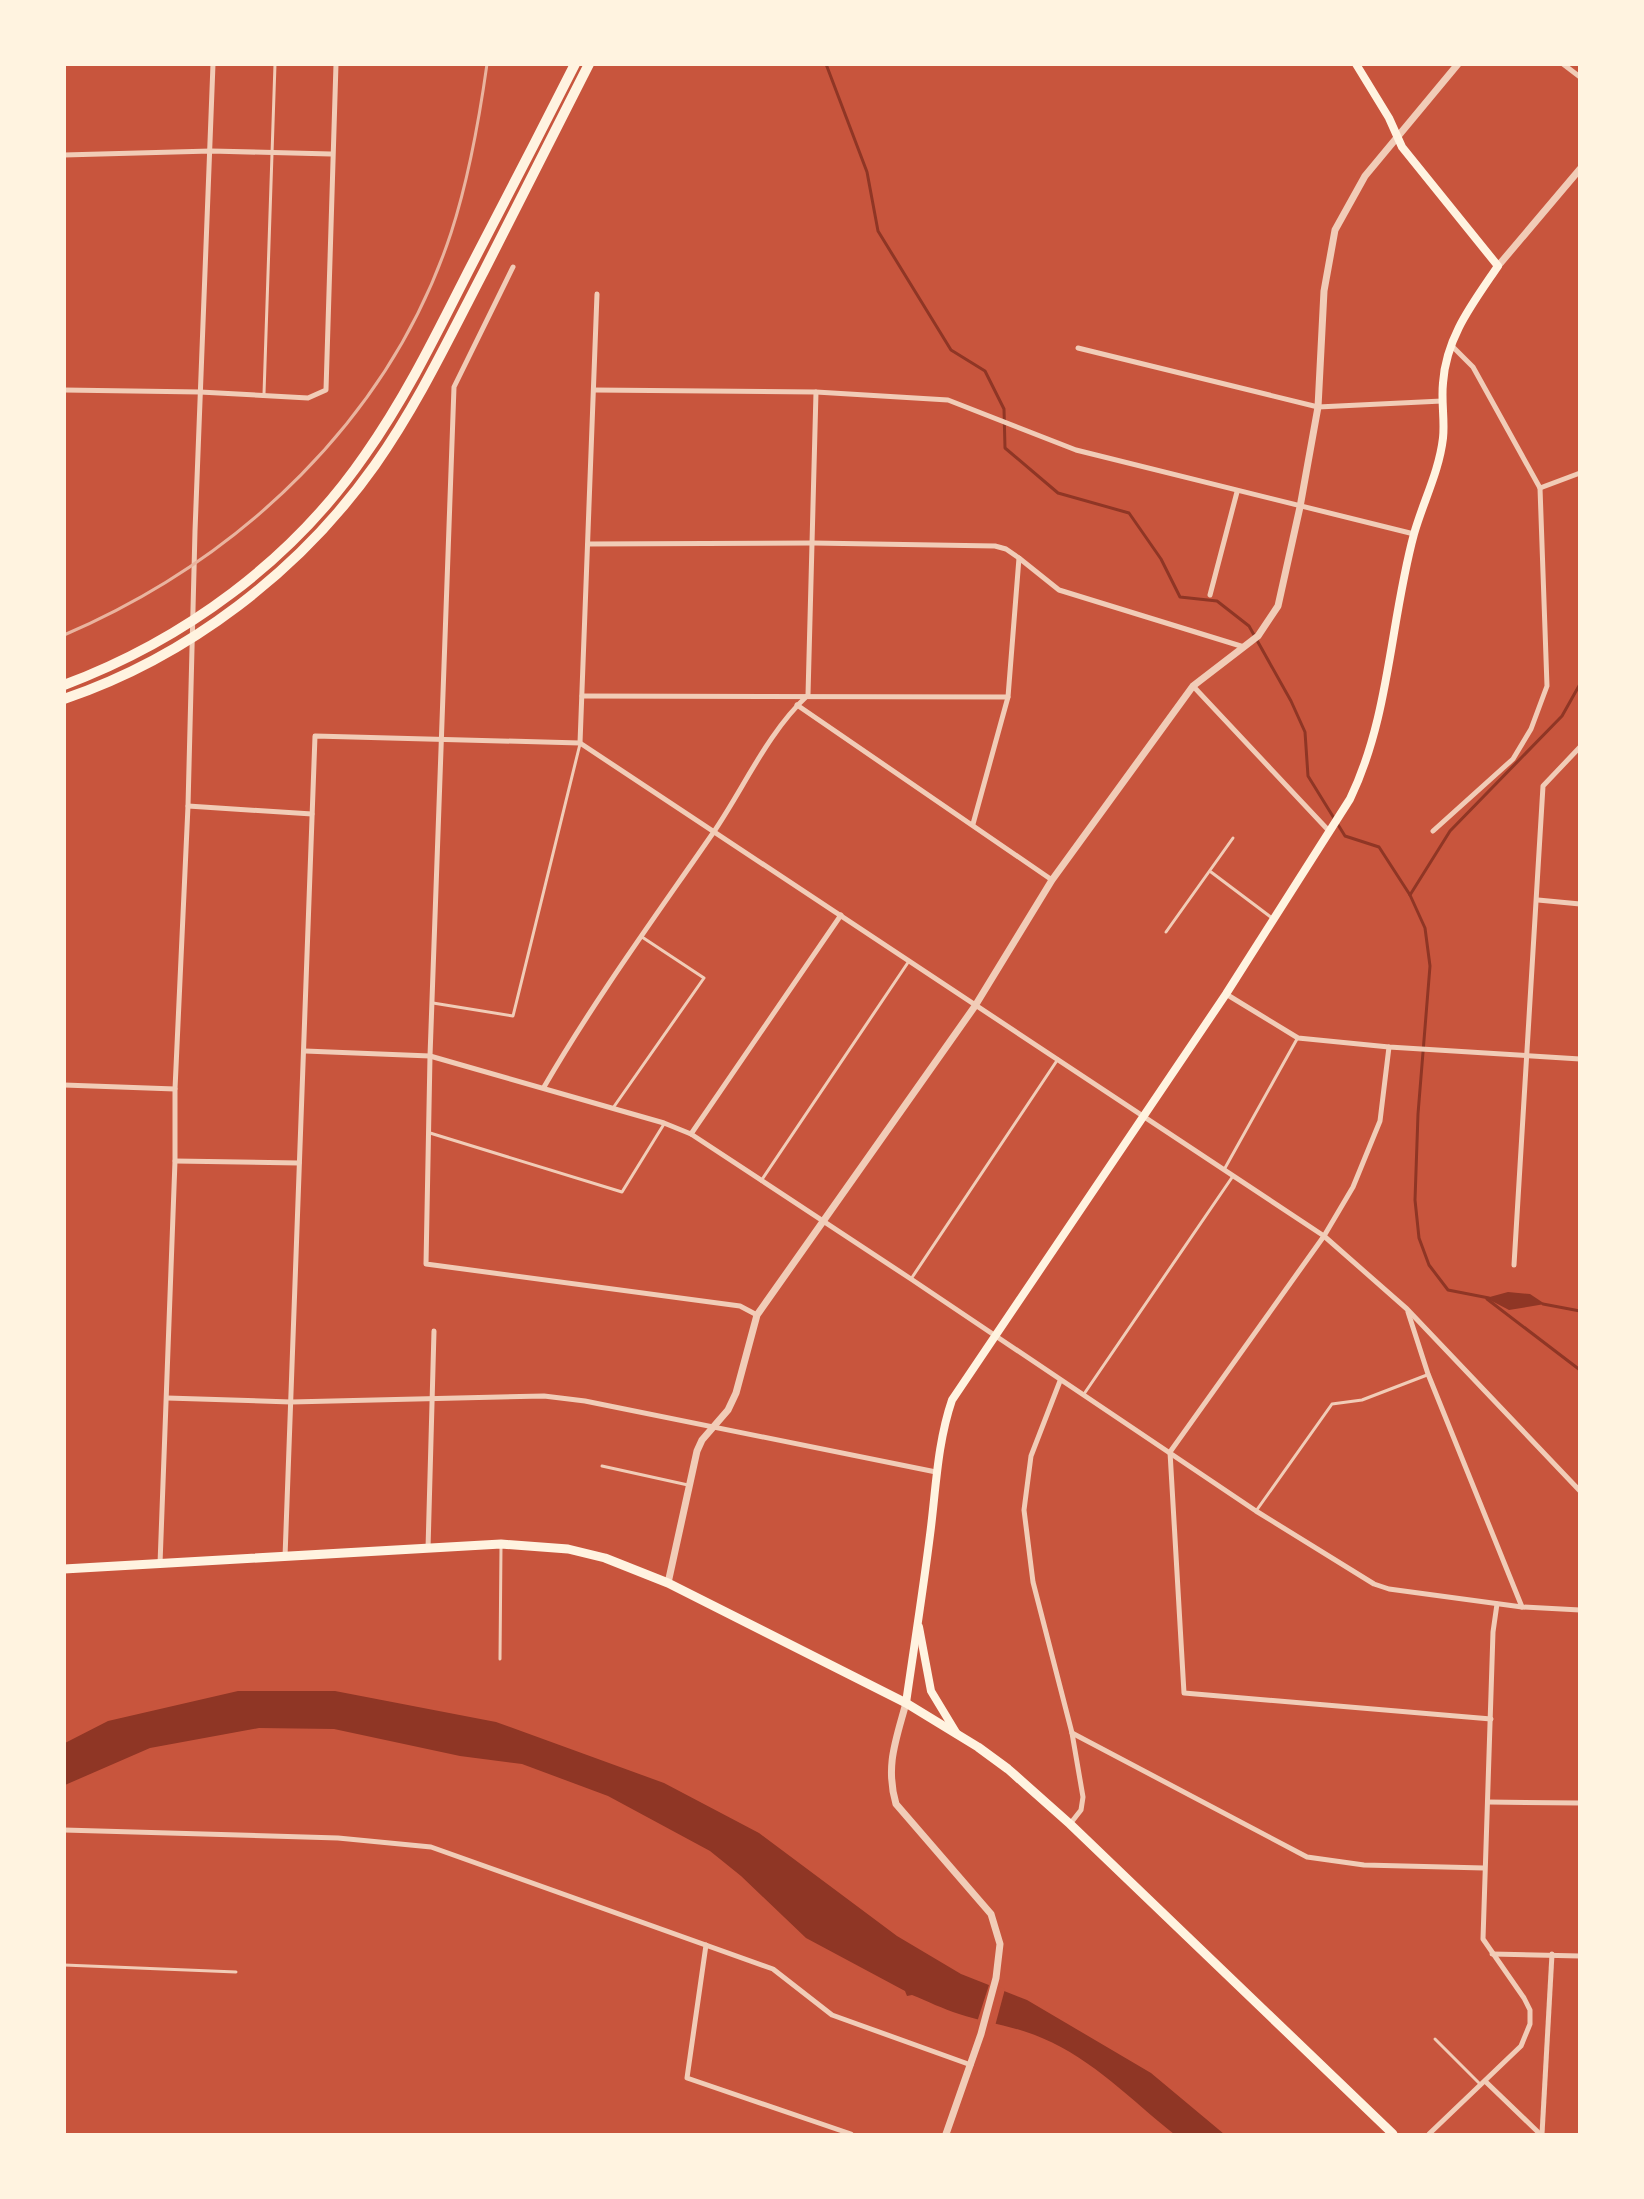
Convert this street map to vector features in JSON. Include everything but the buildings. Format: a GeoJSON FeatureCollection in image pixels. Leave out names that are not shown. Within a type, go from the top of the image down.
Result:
{"type":"FeatureCollection","features":[{"type":"Feature","properties":{"kind":"highway"},"geometry":{"type":"LineString","coordinates":[[64,685],[112,666],[182,628],[206,612],[260,571],[332,499],[369,450],[420,366],[575,64]]}},
{"type":"Feature","properties":{"kind":"highway"},"geometry":{"type":"LineString","coordinates":[[64,699],[117,678],[206,629],[244,601],[305,547],[342,507],[375,465],[431,372],[590,64]]}},
{"type":"Feature","properties":{"kind":"main road"},"geometry":{"type":"LineString","coordinates":[[906,1703],[936,1472],[945,1423],[952,1400],[1226,994],[1329,831],[1362,774],[1375,734],[1414,534],[1428,497],[1443,437],[1442,401],[1450,344],[1462,319],[1498,266],[1402,147],[1356,64]]}},
{"type":"Feature","properties":{"kind":"main road"},"geometry":{"type":"LineString","coordinates":[[64,1569],[501,1544],[568,1549],[605,1558],[668,1583],[906,1703],[1008,1769],[1070,1824],[1393,2134]]}},
{"type":"Feature","properties":{"kind":"main road"},"geometry":{"type":"LineString","coordinates":[[918,1618],[931,1691],[958,1735]]}},
{"type":"Feature","properties":{"kind":"street"},"geometry":{"type":"LineString","coordinates":[[160,1564],[175,1161],[174,1089],[188,806],[200,392],[213,64]]}},
{"type":"Feature","properties":{"kind":"street"},"geometry":{"type":"LineString","coordinates":[[64,390],[264,394],[308,398],[326,390],[336,64]]}},
{"type":"Feature","properties":{"kind":"street"},"geometry":{"type":"LineString","coordinates":[[668,1583],[689,1485],[702,1440],[728,1410],[736,1393],[757,1315],[824,1224],[975,1006],[1052,880],[1193,686],[1258,636],[1278,606],[1300,507],[1317,407],[1324,291],[1335,230],[1365,176],[1458,64]]}},
{"type":"Feature","properties":{"kind":"street"},"geometry":{"type":"LineString","coordinates":[[1563,64],[1580,77]]}},
{"type":"Feature","properties":{"kind":"street"},"geometry":{"type":"LineString","coordinates":[[64,155],[211,151],[332,154]]}},
{"type":"Feature","properties":{"kind":"street"},"geometry":{"type":"LineString","coordinates":[[1498,266],[1580,169]]}},
{"type":"Feature","properties":{"kind":"street"},"geometry":{"type":"LineString","coordinates":[[513,267],[454,387],[430,1056],[426,1264],[740,1306],[757,1315]]}},
{"type":"Feature","properties":{"kind":"street"},"geometry":{"type":"LineString","coordinates":[[580,743],[597,294]]}},
{"type":"Feature","properties":{"kind":"street"},"geometry":{"type":"LineString","coordinates":[[1434,831],[1513,759],[1531,729],[1547,686],[1540,488],[1473,367],[1450,344]]}},
{"type":"Feature","properties":{"kind":"street"},"geometry":{"type":"LineString","coordinates":[[1078,348],[1317,407],[1442,401]]}},
{"type":"Feature","properties":{"kind":"street"},"geometry":{"type":"LineString","coordinates":[[594,390],[816,392],[948,400],[1076,450],[1237,492],[1414,534]]}},
{"type":"Feature","properties":{"kind":"street"},"geometry":{"type":"LineString","coordinates":[[544,1087],[571,1041],[713,833],[789,713],[808,695],[816,392]]}},
{"type":"Feature","properties":{"kind":"street"},"geometry":{"type":"LineString","coordinates":[[1540,488],[1580,473]]}},
{"type":"Feature","properties":{"kind":"street"},"geometry":{"type":"LineString","coordinates":[[1210,595],[1237,492]]}},
{"type":"Feature","properties":{"kind":"street"},"geometry":{"type":"LineString","coordinates":[[588,544],[813,543],[995,546],[1006,549],[1059,590],[1244,647]]}},
{"type":"Feature","properties":{"kind":"street"},"geometry":{"type":"LineString","coordinates":[[973,824],[1008,697],[1019,558]]}},
{"type":"Feature","properties":{"kind":"street"},"geometry":{"type":"LineString","coordinates":[[1193,686],[1329,831]]}},
{"type":"Feature","properties":{"kind":"street"},"geometry":{"type":"LineString","coordinates":[[582,696],[1008,697]]}},
{"type":"Feature","properties":{"kind":"street"},"geometry":{"type":"LineString","coordinates":[[797,705],[1052,880]]}},
{"type":"Feature","properties":{"kind":"street"},"geometry":{"type":"LineString","coordinates":[[285,1557],[315,736],[580,743],[1058,1059],[1143,1119],[1225,1168],[1324,1236],[1407,1309],[1580,1491]]}},
{"type":"Feature","properties":{"kind":"street"},"geometry":{"type":"LineString","coordinates":[[1514,1265],[1544,786],[1579,748]]}},
{"type":"Feature","properties":{"kind":"street"},"geometry":{"type":"LineString","coordinates":[[188,806],[312,814]]}},
{"type":"Feature","properties":{"kind":"street"},"geometry":{"type":"LineString","coordinates":[[1538,900],[1580,904]]}},
{"type":"Feature","properties":{"kind":"street"},"geometry":{"type":"LineString","coordinates":[[691,1134],[841,915]]}},
{"type":"Feature","properties":{"kind":"street"},"geometry":{"type":"LineString","coordinates":[[1226,994],[1298,1038],[1389,1047],[1580,1059]]}},
{"type":"Feature","properties":{"kind":"street"},"geometry":{"type":"LineString","coordinates":[[1389,1047],[1380,1121],[1353,1186],[1324,1236],[1170,1452],[1184,1693],[1491,1719]]}},
{"type":"Feature","properties":{"kind":"street"},"geometry":{"type":"LineString","coordinates":[[305,1051],[430,1056],[544,1087],[664,1123],[691,1134],[1256,1511],[1374,1584],[1389,1590],[1497,1604],[1580,1610]]}},
{"type":"Feature","properties":{"kind":"street"},"geometry":{"type":"LineString","coordinates":[[64,1085],[174,1089]]}},
{"type":"Feature","properties":{"kind":"street"},"geometry":{"type":"LineString","coordinates":[[175,1161],[299,1163]]}},
{"type":"Feature","properties":{"kind":"street"},"geometry":{"type":"LineString","coordinates":[[1407,1309],[1428,1374],[1522,1607]]}},
{"type":"Feature","properties":{"kind":"street"},"geometry":{"type":"LineString","coordinates":[[428,1549],[434,1400],[434,1331]]}},
{"type":"Feature","properties":{"kind":"street"},"geometry":{"type":"LineString","coordinates":[[1060,1381],[1031,1456],[1024,1510],[1033,1581],[1072,1733],[1083,1797],[1081,1810],[1070,1824]]}},
{"type":"Feature","properties":{"kind":"street"},"geometry":{"type":"LineString","coordinates":[[167,1398],[291,1402],[544,1396],[585,1401],[936,1472]]}},
{"type":"Feature","properties":{"kind":"street"},"geometry":{"type":"LineString","coordinates":[[1429,2134],[1484,2084],[1521,2046],[1530,2024],[1530,2010],[1524,1998],[1484,1939],[1484,1868],[1493,1632],[1497,1604]]}},
{"type":"Feature","properties":{"kind":"street"},"geometry":{"type":"LineString","coordinates":[[906,1703],[889,1764],[896,1804],[991,1914],[1000,1944],[996,1978],[981,2034],[946,2134]]}},
{"type":"Feature","properties":{"kind":"street"},"geometry":{"type":"LineString","coordinates":[[1072,1733],[1307,1857],[1364,1865],[1484,1868]]}},
{"type":"Feature","properties":{"kind":"street"},"geometry":{"type":"LineString","coordinates":[[1488,1802],[1580,1803]]}},
{"type":"Feature","properties":{"kind":"street"},"geometry":{"type":"LineString","coordinates":[[64,1830],[338,1838],[431,1847],[773,1969],[832,2015],[970,2065]]}},
{"type":"Feature","properties":{"kind":"street"},"geometry":{"type":"LineString","coordinates":[[706,1945],[687,2078],[850,2134]]}},
{"type":"Feature","properties":{"kind":"street"},"geometry":{"type":"LineString","coordinates":[[1492,1954],[1524,1957],[1552,1954],[1580,1956]]}},
{"type":"Feature","properties":{"kind":"street"},"geometry":{"type":"LineString","coordinates":[[1541,2134],[1552,1954]]}},
{"type":"Feature","properties":{"kind":"street"},"geometry":{"type":"LineString","coordinates":[[1484,2084],[1541,2134]]}},
{"type":"Feature","properties":{"kind":"lane"},"geometry":{"type":"LineString","coordinates":[[264,394],[275,64]]}},
{"type":"Feature","properties":{"kind":"lane"},"geometry":{"type":"LineString","coordinates":[[433,1003],[513,1016],[580,743]]}},
{"type":"Feature","properties":{"kind":"lane"},"geometry":{"type":"LineString","coordinates":[[1166,932],[1211,872],[1233,838]]}},
{"type":"Feature","properties":{"kind":"lane"},"geometry":{"type":"LineString","coordinates":[[1211,872],[1273,919]]}},
{"type":"Feature","properties":{"kind":"lane"},"geometry":{"type":"LineString","coordinates":[[614,1108],[704,978],[642,937]]}},
{"type":"Feature","properties":{"kind":"lane"},"geometry":{"type":"LineString","coordinates":[[760,1182],[909,961]]}},
{"type":"Feature","properties":{"kind":"lane"},"geometry":{"type":"LineString","coordinates":[[1225,1168],[1298,1038]]}},
{"type":"Feature","properties":{"kind":"lane"},"geometry":{"type":"LineString","coordinates":[[911,1279],[1058,1059]]}},
{"type":"Feature","properties":{"kind":"lane"},"geometry":{"type":"LineString","coordinates":[[430,1133],[622,1192],[664,1123]]}},
{"type":"Feature","properties":{"kind":"lane"},"geometry":{"type":"LineString","coordinates":[[1083,1395],[1234,1175]]}},
{"type":"Feature","properties":{"kind":"lane"},"geometry":{"type":"LineString","coordinates":[[1256,1511],[1332,1404],[1362,1400],[1428,1374]]}},
{"type":"Feature","properties":{"kind":"lane"},"geometry":{"type":"LineString","coordinates":[[602,1466],[689,1485]]}},
{"type":"Feature","properties":{"kind":"lane"},"geometry":{"type":"LineString","coordinates":[[500,1659],[501,1544]]}},
{"type":"Feature","properties":{"kind":"lane"},"geometry":{"type":"LineString","coordinates":[[64,1965],[236,1971]]}},
{"type":"Feature","properties":{"kind":"lane"},"geometry":{"type":"LineString","coordinates":[[1435,2038],[1484,2084]]}},
{"type":"Feature","properties":{"kind":"shaded area"},"geometry":{"type":"Polygon","coordinates":[[[1508,1292],[1530,1294],[1545,1304],[1509,1310],[1486,1298],[1508,1292]]]}},
{"type":"Feature","properties":{"kind":"shaded area"},"geometry":{"type":"Polygon","coordinates":[[[238,1691],[335,1691],[496,1722],[664,1783],[759,1833],[897,1936],[961,1974],[1027,2000],[1151,2073],[1224,2134],[1174,2134],[1095,2069],[1061,2047],[1021,2030],[959,2014],[912,1995],[907,1996],[905,1991],[806,1938],[741,1876],[710,1851],[608,1796],[522,1764],[460,1756],[334,1729],[259,1728],[150,1748],[65,1785],[65,1743],[108,1721],[238,1691]]]}},
{"type":"Feature","properties":{"kind":"pier"},"geometry":{"type":"Polygon","coordinates":[[[990,1982],[1005,1989],[995,2026],[977,2022],[990,1982]]]}},
{"type":"Feature","properties":{"kind":"waterway"},"geometry":{"type":"LineString","coordinates":[[826,64],[867,172],[878,231],[951,350],[985,371],[1004,409],[1005,448],[1058,493],[1129,513],[1161,559],[1180,597],[1217,601],[1249,626],[1291,701],[1305,732],[1308,776],[1345,836],[1379,847],[1410,895],[1425,928],[1430,966],[1418,1114],[1415,1200],[1419,1238],[1429,1265],[1448,1290],[1489,1298]]}},
{"type":"Feature","properties":{"kind":"waterway"},"geometry":{"type":"LineString","coordinates":[[1410,895],[1450,831],[1562,716],[1580,684]]}},
{"type":"Feature","properties":{"kind":"waterway"},"geometry":{"type":"LineString","coordinates":[[1487,1299],[1580,1370]]}},
{"type":"Feature","properties":{"kind":"waterway"},"geometry":{"type":"LineString","coordinates":[[1543,1304],[1580,1311]]}},
{"type":"Feature","properties":{"kind":"railway"},"geometry":{"type":"LineString","coordinates":[[64,635],[129,603],[191,566],[248,523],[301,475],[348,421],[390,363],[424,300],[451,233],[473,149],[487,64]]}}]}
